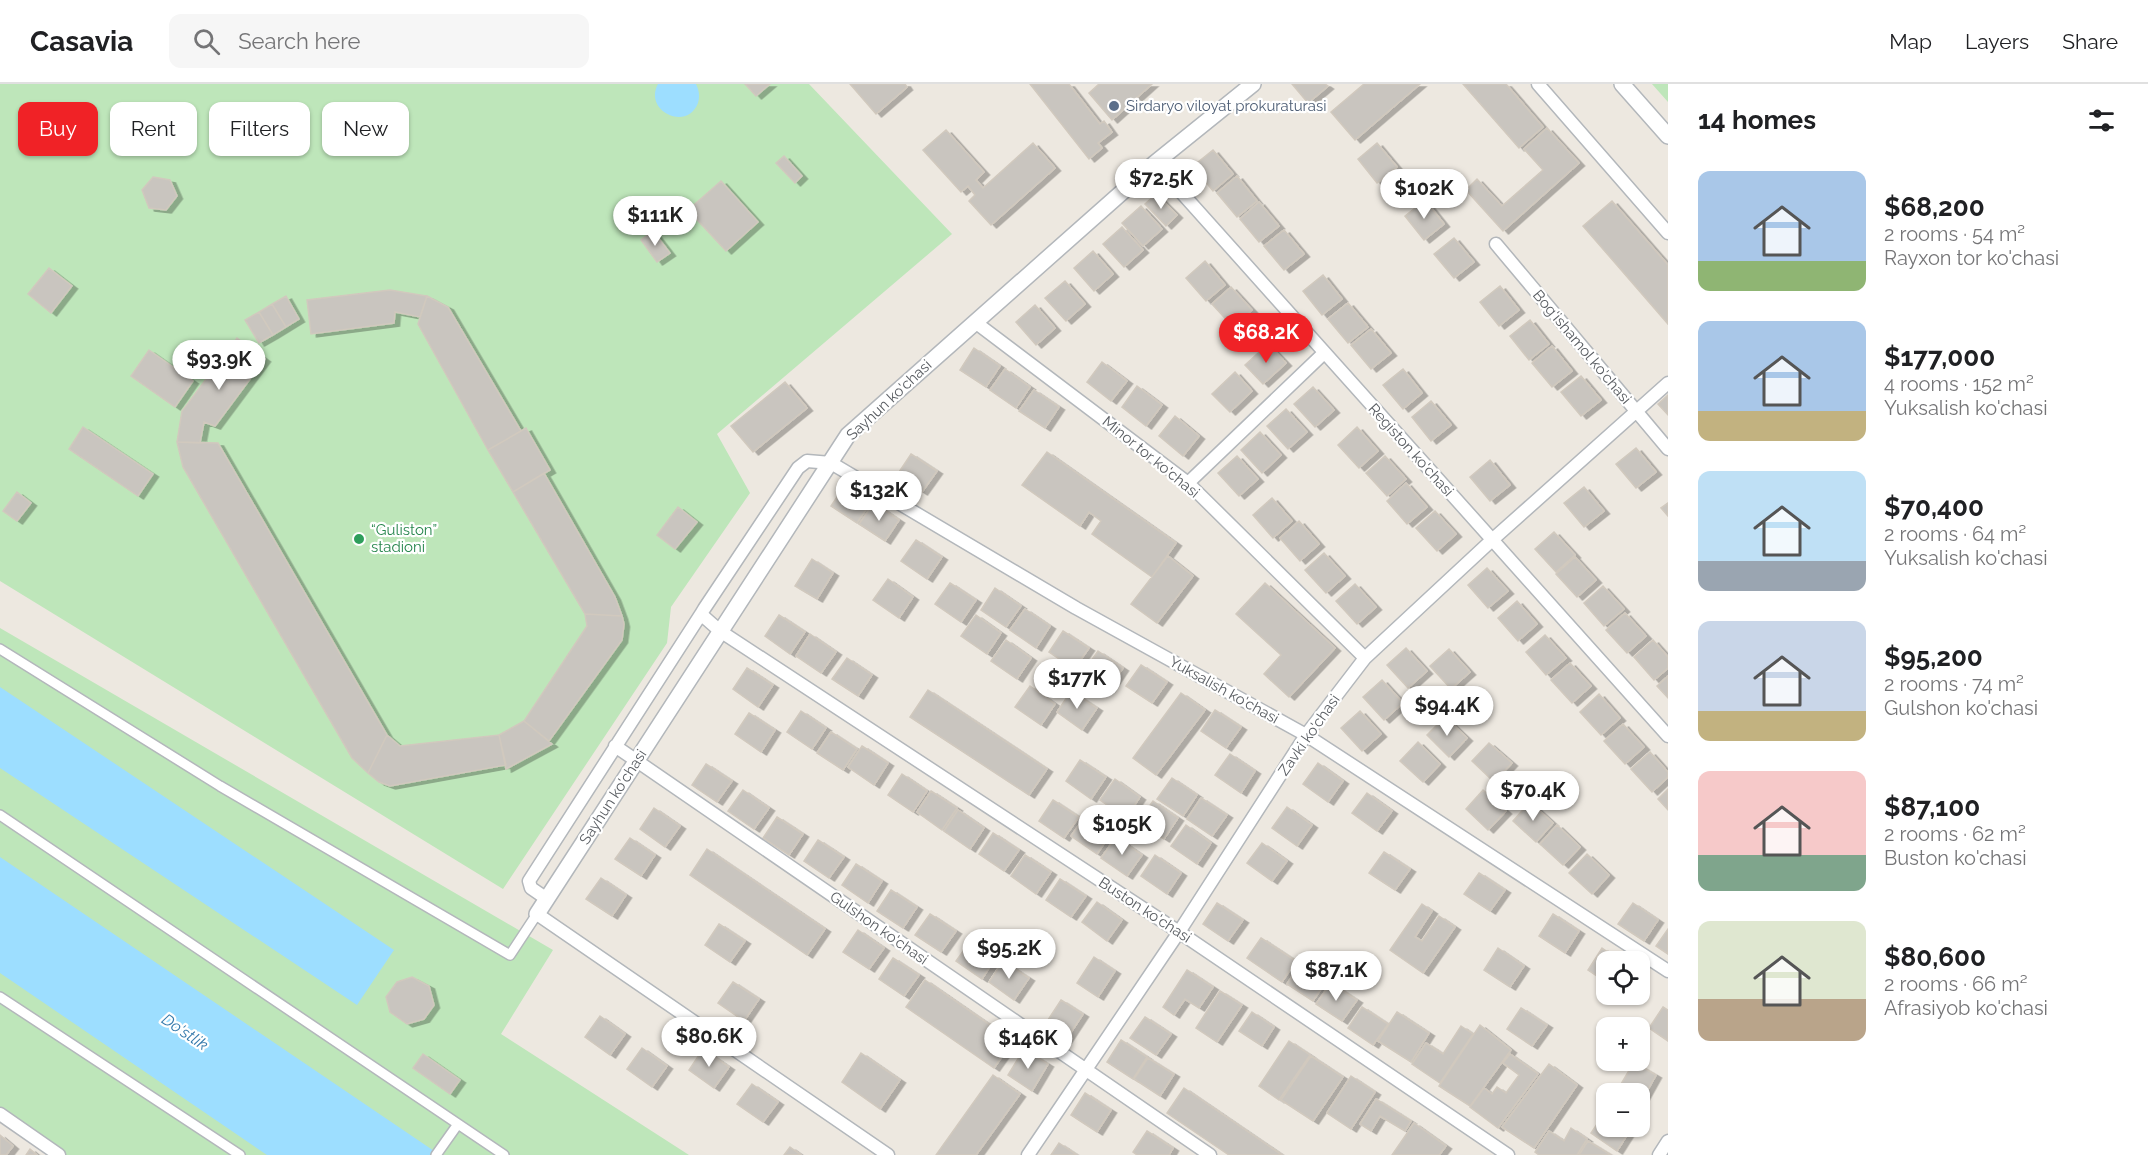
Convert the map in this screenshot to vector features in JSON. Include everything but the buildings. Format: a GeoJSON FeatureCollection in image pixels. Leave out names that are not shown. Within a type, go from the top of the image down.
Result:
{"type":"FeatureCollection","features":[{"type":"Feature","properties":{"kind":"street","name":"Sayhun ko'chasi"},"geometry":{"type":"LineString","coordinates":[[537,914],[848,435],[1155,163],[1252,84]]}},
{"type":"Feature","properties":{"kind":"street"},"geometry":{"type":"LineString","coordinates":[[1538,84],[1668,233]]}},
{"type":"Feature","properties":{"kind":"street"},"geometry":{"type":"LineString","coordinates":[[1622,84],[1668,136]]}},
{"type":"Feature","properties":{"kind":"street","name":"Registon ko'chasi"},"geometry":{"type":"LineString","coordinates":[[1155,163],[1668,736]]}},
{"type":"Feature","properties":{"kind":"street","name":"Bog'ishamol ko'chasi"},"geometry":{"type":"LineString","coordinates":[[1496,244],[1668,449]]}},
{"type":"Feature","properties":{"kind":"street","name":"Minor tor ko'chasi"},"geometry":{"type":"LineString","coordinates":[[975,322],[1188,483],[1365,658]]}},
{"type":"Feature","properties":{"kind":"street"},"geometry":{"type":"LineString","coordinates":[[1188,483],[1324,353]]}},
{"type":"Feature","properties":{"kind":"street","name":"Zavki ko'chasi"},"geometry":{"type":"LineString","coordinates":[[1028,1155],[1179,932],[1306,735],[1365,658],[1492,540],[1668,383]]}},
{"type":"Feature","properties":{"kind":"street"},"geometry":{"type":"LineString","coordinates":[[547,899],[531,888],[529,881],[615,746],[798,468],[807,461],[831,463]]}},
{"type":"Feature","properties":{"kind":"street","name":"Yuksalish ko'chasi"},"geometry":{"type":"LineString","coordinates":[[831,463],[1076,608],[1306,735],[1668,971]]}},
{"type":"Feature","properties":{"kind":"street","name":"Buston ko'chasi"},"geometry":{"type":"LineString","coordinates":[[701,614],[720,631],[1179,932],[1508,1155]]}},
{"type":"Feature","properties":{"kind":"street"},"geometry":{"type":"LineString","coordinates":[[0,650],[220,786],[510,955],[537,914],[888,1155]]}},
{"type":"Feature","properties":{"kind":"street","name":"Gulshon ko'chasi"},"geometry":{"type":"LineString","coordinates":[[615,746],[1210,1155]]}},
{"type":"Feature","properties":{"kind":"street"},"geometry":{"type":"LineString","coordinates":[[0,815],[504,1155]]}},
{"type":"Feature","properties":{"kind":"street"},"geometry":{"type":"LineString","coordinates":[[0,997],[240,1155]]}},
{"type":"Feature","properties":{"kind":"street"},"geometry":{"type":"LineString","coordinates":[[0,1114],[59,1155]]}},
{"type":"Feature","properties":{"kind":"street"},"geometry":{"type":"LineString","coordinates":[[436,1155],[458,1124]]}},
{"type":"Feature","properties":{"kind":"street"},"geometry":{"type":"LineString","coordinates":[[1659,1155],[1668,1141]]}},
{"type":"Feature","properties":{"kind":"green space","name":"“Guliston” stadioni"},"geometry":{"type":"Polygon","coordinates":[[[0,84],[809,84],[952,234],[717,434],[750,493],[671,607],[667,643],[503,889],[0,581],[0,84]]]}},
{"type":"Feature","properties":{"kind":"green space"},"geometry":{"type":"Polygon","coordinates":[[[1652,84],[1668,84],[1668,102],[1652,84]]]}},
{"type":"Feature","properties":{"kind":"green space"},"geometry":{"type":"Polygon","coordinates":[[[0,628],[553,950],[501,1034],[689,1155],[63,1155],[0,1112],[0,628]]]}},
{"type":"Feature","properties":{"kind":"water"},"geometry":{"type":"Polygon","coordinates":[[[658,84],[696,84],[699,98],[693,112],[677,117],[661,110],[656,102],[655,94],[658,84]]]}},
{"type":"Feature","properties":{"kind":"water"},"geometry":{"type":"Polygon","coordinates":[[[0,687],[394,950],[357,1005],[0,768],[0,687]]]}},
{"type":"Feature","properties":{"kind":"water","name":"Do'stlik"},"geometry":{"type":"Polygon","coordinates":[[[0,857],[440,1155],[267,1155],[0,973],[0,857]]]}},
{"type":"Feature","properties":{"kind":"place","name":"Sirdaryo viloyat prokuraturasi"},"geometry":{"type":"Point","coordinates":[1114,106]}},
{"type":"Feature","properties":{"kind":"place","name":"“Guliston” stadioni"},"geometry":{"type":"Point","coordinates":[359,539]}}]}
